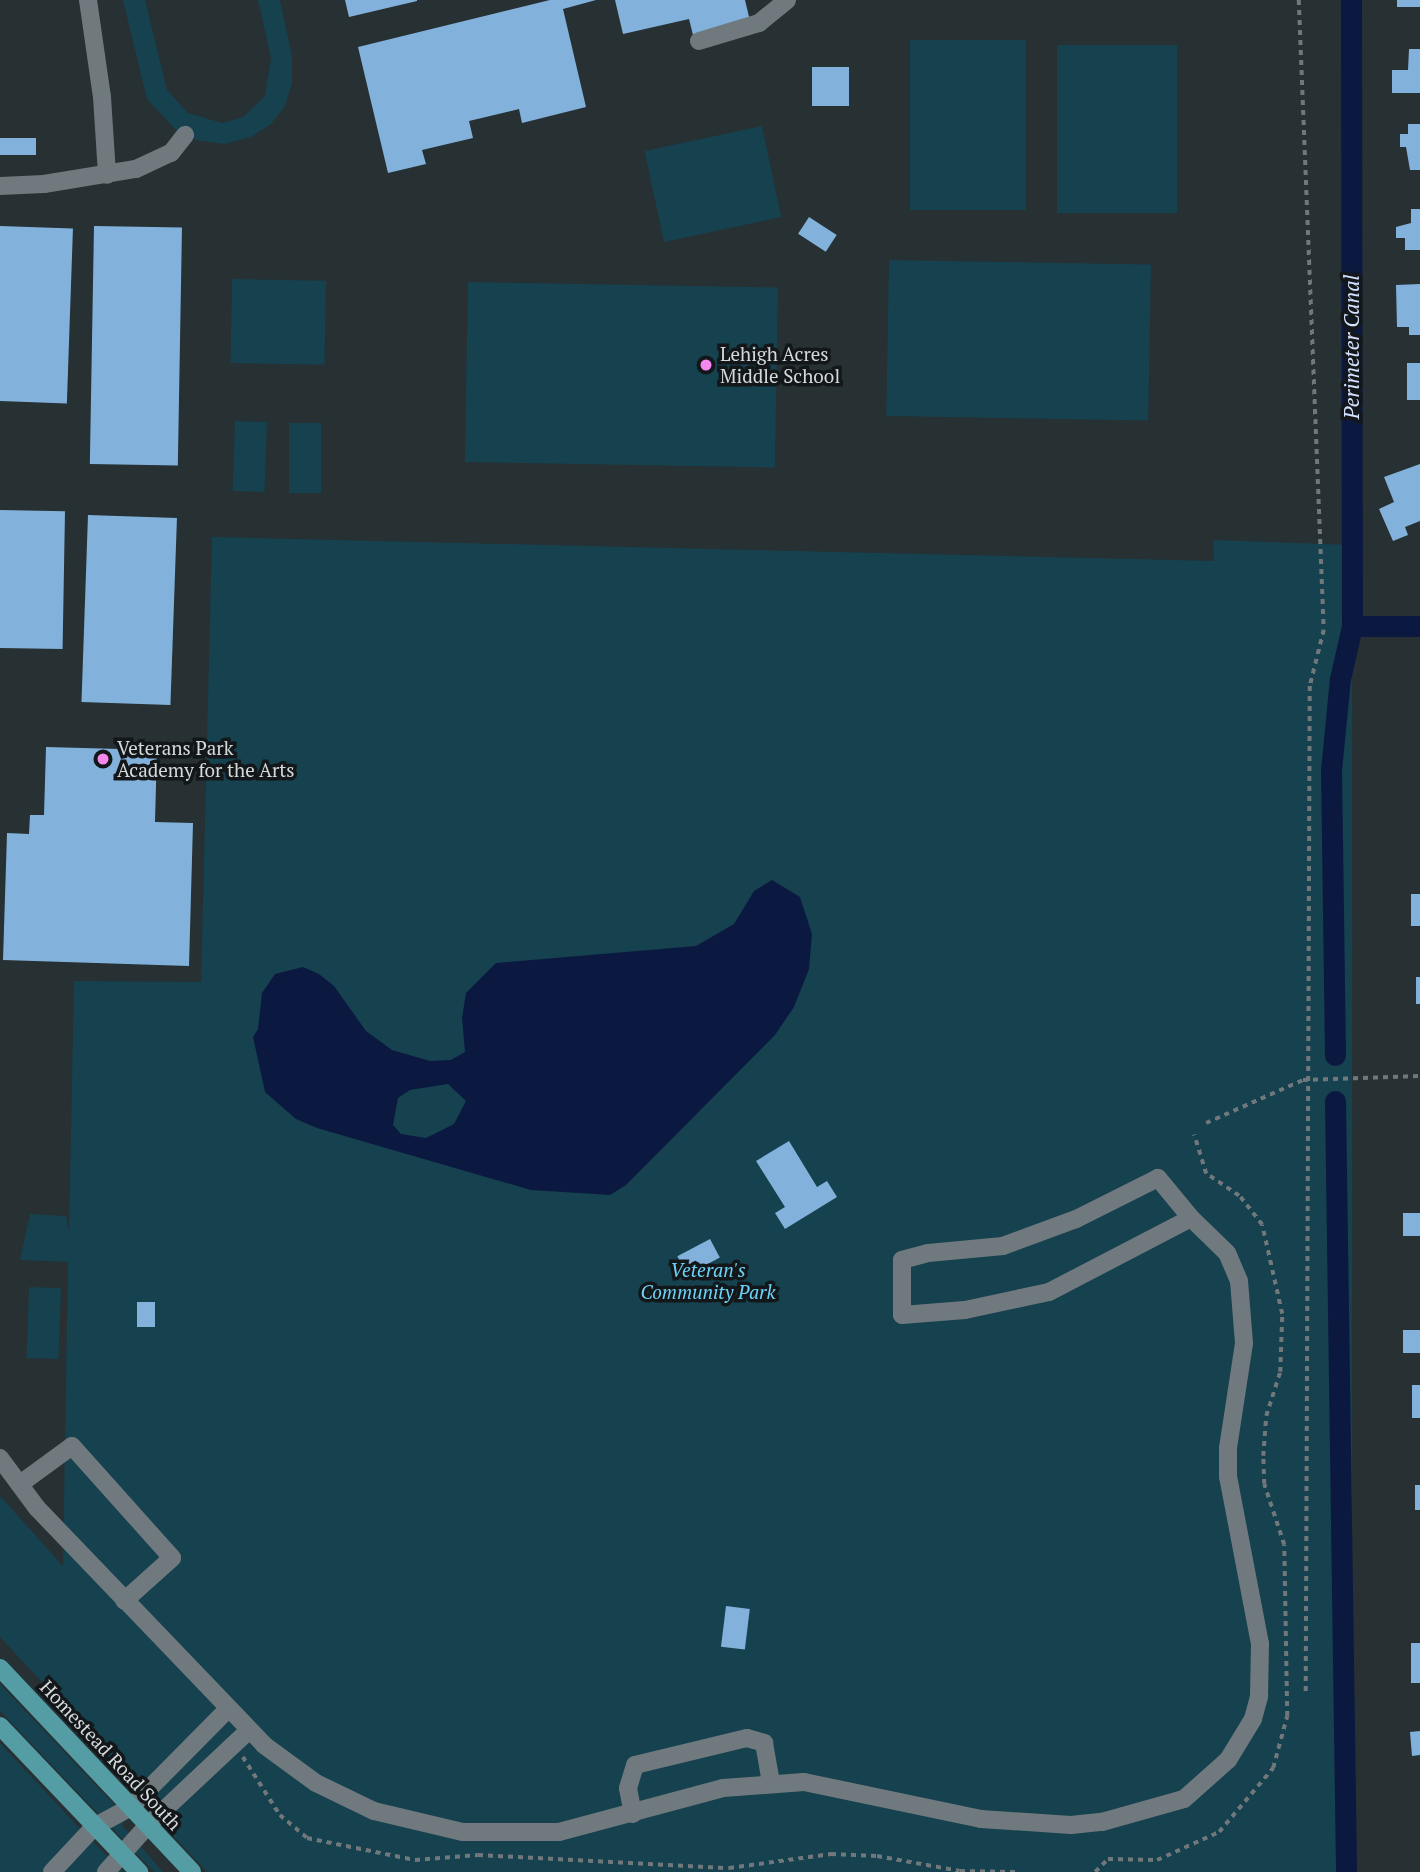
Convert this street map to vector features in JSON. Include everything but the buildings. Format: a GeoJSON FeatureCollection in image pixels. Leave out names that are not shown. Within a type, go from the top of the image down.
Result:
{"type":"FeatureCollection","features":[{"type":"Feature","properties":{"kind":"main road","name":"Homestead Road South"},"geometry":{"type":"LineString","coordinates":[[0,1668],[192,1872]]}},
{"type":"Feature","properties":{"kind":"main road"},"geometry":{"type":"LineString","coordinates":[[0,1726],[139,1872]]}},
{"type":"Feature","properties":{"kind":"street"},"geometry":{"type":"LineString","coordinates":[[88,0],[102,97],[107,175]]}},
{"type":"Feature","properties":{"kind":"street"},"geometry":{"type":"LineString","coordinates":[[699,41],[760,23],[787,0]]}},
{"type":"Feature","properties":{"kind":"street"},"geometry":{"type":"LineString","coordinates":[[0,186],[107,175],[159,159],[185,135]]}},
{"type":"Feature","properties":{"kind":"street"},"geometry":{"type":"LineString","coordinates":[[0,1458],[124,1601],[249,1730],[316,1783],[374,1811],[439,1827],[559,1832],[723,1788],[771,1782],[846,1789],[981,1819],[1071,1825],[1163,1809],[1184,1799],[1228,1760],[1253,1719],[1263,1671],[1228,1476],[1227,1448],[1244,1343],[1243,1299],[1227,1253],[1191,1219],[1158,1178],[1076,1219],[1003,1246],[928,1253],[902,1260],[902,1315],[965,1310],[1049,1292],[1191,1219]]}},
{"type":"Feature","properties":{"kind":"street"},"geometry":{"type":"LineString","coordinates":[[20,1484],[72,1446],[172,1558],[124,1601]]}},
{"type":"Feature","properties":{"kind":"street"},"geometry":{"type":"LineString","coordinates":[[52,1872],[94,1826],[131,1807],[228,1709]]}},
{"type":"Feature","properties":{"kind":"street"},"geometry":{"type":"LineString","coordinates":[[106,1872],[124,1857],[148,1825],[249,1730]]}},
{"type":"Feature","properties":{"kind":"street"},"geometry":{"type":"LineString","coordinates":[[633,1814],[628,1788],[635,1765],[735,1741],[757,1739],[764,1743],[771,1782]]}},
{"type":"Feature","properties":{"kind":"path"},"geometry":{"type":"LineString","coordinates":[[1299,0],[1324,630],[1310,686],[1306,1694]]}},
{"type":"Feature","properties":{"kind":"path"},"geometry":{"type":"LineString","coordinates":[[1206,1123],[1308,1080],[1420,1076]]}},
{"type":"Feature","properties":{"kind":"path"},"geometry":{"type":"LineString","coordinates":[[237,1751],[294,1830],[324,1843],[395,1853],[415,1860],[478,1855],[729,1868],[831,1854],[877,1856],[960,1871],[1017,1872]]}},
{"type":"Feature","properties":{"kind":"green space"},"geometry":{"type":"Polygon","coordinates":[[[123,0],[145,0],[167,90],[188,113],[222,123],[243,117],[265,96],[271,58],[258,0],[280,0],[292,56],[292,83],[285,106],[271,124],[251,137],[224,144],[196,140],[176,130],[147,99],[123,0]]]}},
{"type":"Feature","properties":{"kind":"green space"},"geometry":{"type":"Polygon","coordinates":[[[910,40],[1026,40],[1026,210],[910,210],[910,40]]]}},
{"type":"Feature","properties":{"kind":"green space"},"geometry":{"type":"Polygon","coordinates":[[[1057,45],[1177,45],[1177,213],[1057,213],[1057,45]]]}},
{"type":"Feature","properties":{"kind":"green space"},"geometry":{"type":"Polygon","coordinates":[[[762,126],[781,217],[664,242],[645,151],[762,126]]]}},
{"type":"Feature","properties":{"kind":"green space"},"geometry":{"type":"Polygon","coordinates":[[[889,260],[1151,265],[1148,421],[886,416],[889,260]]]}},
{"type":"Feature","properties":{"kind":"green space"},"geometry":{"type":"Polygon","coordinates":[[[232,279],[326,281],[325,365],[231,363],[232,279]]]}},
{"type":"Feature","properties":{"kind":"green space"},"geometry":{"type":"Polygon","coordinates":[[[468,282],[778,287],[775,467],[465,462],[468,282]]]}},
{"type":"Feature","properties":{"kind":"green space"},"geometry":{"type":"Polygon","coordinates":[[[235,421],[267,422],[265,492],[233,491],[235,421]]]}},
{"type":"Feature","properties":{"kind":"green space"},"geometry":{"type":"Polygon","coordinates":[[[289,423],[321,423],[321,493],[289,493],[289,423]]]}},
{"type":"Feature","properties":{"kind":"green space","name":"Veteran's Community Park"},"geometry":{"type":"Polygon","coordinates":[[[212,537],[1214,561],[1213,540],[1352,545],[1352,1872],[207,1872],[0,1652],[54,1708],[66,1708],[0,1637],[0,1496],[63,1566],[68,1262],[20,1260],[30,1214],[66,1216],[69,1231],[74,981],[201,982],[212,537]]]}},
{"type":"Feature","properties":{"kind":"green space"},"geometry":{"type":"Polygon","coordinates":[[[29,1287],[61,1288],[59,1359],[27,1358],[29,1287]]]}},
{"type":"Feature","properties":{"kind":"green space"},"geometry":{"type":"Polygon","coordinates":[[[0,1684],[127,1818],[122,1825],[163,1872],[154,1872],[0,1711],[0,1684]]]}},
{"type":"Feature","properties":{"kind":"green space"},"geometry":{"type":"Polygon","coordinates":[[[0,1743],[86,1835],[124,1872],[0,1872],[0,1743]]]}},
{"type":"Feature","properties":{"kind":"water"},"geometry":{"type":"Polygon","coordinates":[[[772,880],[800,897],[812,934],[809,969],[794,1007],[775,1035],[626,1185],[610,1195],[531,1190],[317,1128],[296,1119],[265,1092],[253,1037],[258,1029],[262,993],[275,974],[303,967],[319,974],[334,986],[366,1031],[392,1050],[430,1061],[451,1060],[465,1052],[462,1018],[466,993],[496,963],[696,946],[734,924],[754,891],[772,880]],[[448,1084],[410,1090],[398,1098],[393,1125],[401,1134],[426,1138],[454,1124],[466,1101],[448,1084]]]}},
{"type":"Feature","properties":{"kind":"waterway","name":"Perimeter Canal"},"geometry":{"type":"LineString","coordinates":[[1351,0],[1352,626],[1420,626]]}},
{"type":"Feature","properties":{"kind":"waterway"},"geometry":{"type":"LineString","coordinates":[[1335,1055],[1331,770],[1340,679],[1352,626]]}},
{"type":"Feature","properties":{"kind":"waterway"},"geometry":{"type":"LineString","coordinates":[[1335,1101],[1346,1872]]}},
{"type":"Feature","properties":{"kind":"place","name":"Lehigh Acres Middle School"},"geometry":{"type":"Point","coordinates":[706,365]}},
{"type":"Feature","properties":{"kind":"place","name":"Veterans Park Academy for the Arts"},"geometry":{"type":"Point","coordinates":[103,759]}}]}
